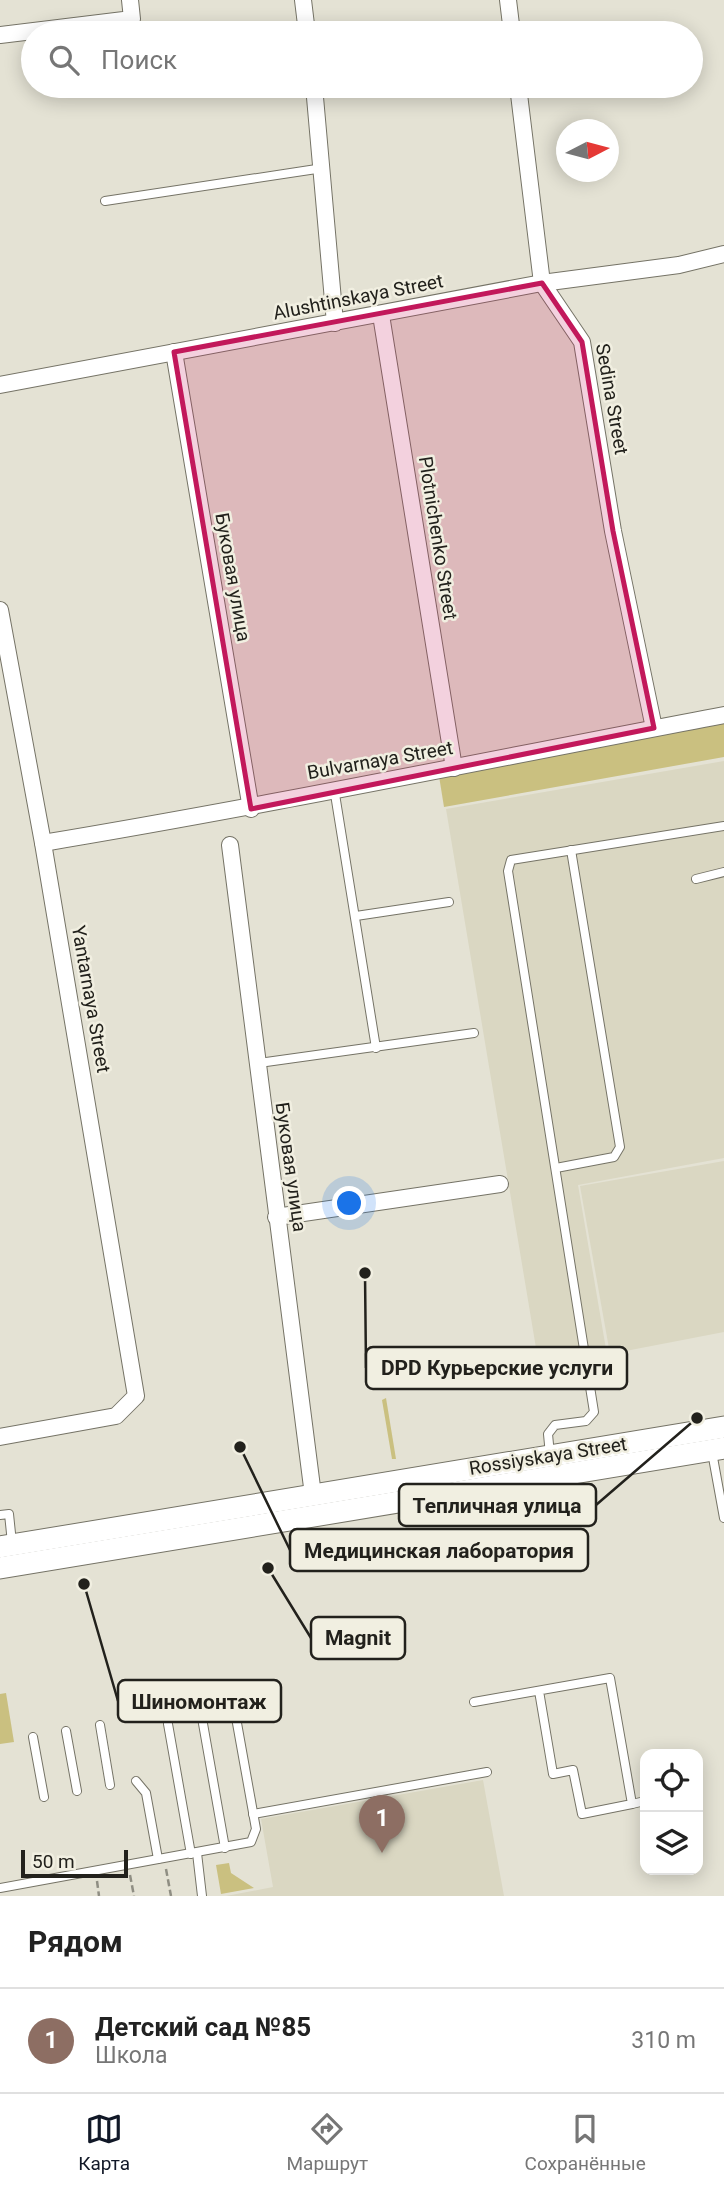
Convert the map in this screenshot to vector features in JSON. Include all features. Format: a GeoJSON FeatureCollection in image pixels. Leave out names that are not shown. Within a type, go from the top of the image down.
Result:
{"type":"FeatureCollection","features":[{"type":"Feature","properties":{"kind":"main road","name":"Rossiyskaya Street"},"geometry":{"type":"LineString","coordinates":[[6,1546],[724,1427]]}},
{"type":"Feature","properties":{"kind":"main road","name":"Rossiyskaya Street"},"geometry":{"type":"LineString","coordinates":[[0,1568],[718,1449]]}},
{"type":"Feature","properties":{"kind":"street"},"geometry":{"type":"LineString","coordinates":[[116,21],[132,19],[130,0]]}},
{"type":"Feature","properties":{"kind":"street"},"geometry":{"type":"LineString","coordinates":[[303,0],[306,21]]}},
{"type":"Feature","properties":{"kind":"street"},"geometry":{"type":"LineString","coordinates":[[508,0],[511,21]]}},
{"type":"Feature","properties":{"kind":"street"},"geometry":{"type":"LineString","coordinates":[[0,35],[21,32]]}},
{"type":"Feature","properties":{"kind":"street"},"geometry":{"type":"LineString","coordinates":[[315,98],[335,323]]}},
{"type":"Feature","properties":{"kind":"street","name":"Sedina Street"},"geometry":{"type":"LineString","coordinates":[[519,98],[542,283],[582,342],[613,531],[654,728]]}},
{"type":"Feature","properties":{"kind":"street","name":"Alushtinskaya Street"},"geometry":{"type":"LineString","coordinates":[[0,385],[542,283],[679,265],[724,254]]}},
{"type":"Feature","properties":{"kind":"street","name":"Plotnichenko Street"},"geometry":{"type":"LineString","coordinates":[[381,315],[454,768]]}},
{"type":"Feature","properties":{"kind":"street","name":"Буковая улица"},"geometry":{"type":"LineString","coordinates":[[174,352],[251,809]]}},
{"type":"Feature","properties":{"kind":"street","name":"Yantarnaya Street"},"geometry":{"type":"LineString","coordinates":[[0,610],[43,843],[136,1396],[116,1416],[0,1437]]}},
{"type":"Feature","properties":{"kind":"street","name":"Bulvarnaya Street"},"geometry":{"type":"LineString","coordinates":[[43,843],[251,809],[334,788],[454,768],[724,715]]}},
{"type":"Feature","properties":{"kind":"street","name":"Буковая улица"},"geometry":{"type":"LineString","coordinates":[[230,845],[313,1495]]}},
{"type":"Feature","properties":{"kind":"street"},"geometry":{"type":"LineString","coordinates":[[276,1217],[500,1184]]}},
{"type":"Feature","properties":{"kind":"lane"},"geometry":{"type":"LineString","coordinates":[[105,201],[323,168]]}},
{"type":"Feature","properties":{"kind":"lane"},"geometry":{"type":"LineString","coordinates":[[334,788],[376,1048]]}},
{"type":"Feature","properties":{"kind":"lane"},"geometry":{"type":"LineString","coordinates":[[550,1455],[548,1434],[555,1425],[586,1421],[594,1412],[508,871],[511,860],[724,826]]}},
{"type":"Feature","properties":{"kind":"lane"},"geometry":{"type":"LineString","coordinates":[[556,1168],[614,1157],[620,1147],[571,850]]}},
{"type":"Feature","properties":{"kind":"lane"},"geometry":{"type":"LineString","coordinates":[[696,879],[724,872]]}},
{"type":"Feature","properties":{"kind":"lane"},"geometry":{"type":"LineString","coordinates":[[356,916],[449,902]]}},
{"type":"Feature","properties":{"kind":"lane"},"geometry":{"type":"LineString","coordinates":[[259,1063],[474,1033]]}},
{"type":"Feature","properties":{"kind":"lane"},"geometry":{"type":"LineString","coordinates":[[718,1449],[724,1518]]}},
{"type":"Feature","properties":{"kind":"lane"},"geometry":{"type":"LineString","coordinates":[[0,1515],[9,1514],[6,1546]]}},
{"type":"Feature","properties":{"kind":"lane"},"geometry":{"type":"LineString","coordinates":[[474,1702],[610,1678],[632,1804]]}},
{"type":"Feature","properties":{"kind":"lane"},"geometry":{"type":"LineString","coordinates":[[539,1691],[553,1774],[573,1770],[582,1814],[640,1802]]}},
{"type":"Feature","properties":{"kind":"lane"},"geometry":{"type":"LineString","coordinates":[[0,1888],[251,1842],[256,1835],[235,1712]]}},
{"type":"Feature","properties":{"kind":"lane"},"geometry":{"type":"LineString","coordinates":[[202,1718],[225,1848]]}},
{"type":"Feature","properties":{"kind":"lane"},"geometry":{"type":"LineString","coordinates":[[168,1724],[202,1896]]}},
{"type":"Feature","properties":{"kind":"lane"},"geometry":{"type":"LineString","coordinates":[[100,1725],[110,1785]]}},
{"type":"Feature","properties":{"kind":"lane"},"geometry":{"type":"LineString","coordinates":[[66,1731],[77,1791]]}},
{"type":"Feature","properties":{"kind":"lane"},"geometry":{"type":"LineString","coordinates":[[33,1737],[44,1797]]}},
{"type":"Feature","properties":{"kind":"lane"},"geometry":{"type":"LineString","coordinates":[[253,1814],[486,1772]]}},
{"type":"Feature","properties":{"kind":"lane"},"geometry":{"type":"LineString","coordinates":[[136,1781],[146,1793],[161,1859]]}},
{"type":"Feature","properties":{"kind":"path"},"geometry":{"type":"LineString","coordinates":[[161,1859],[171,1896]]}},
{"type":"Feature","properties":{"kind":"path"},"geometry":{"type":"LineString","coordinates":[[128,1865],[134,1896]]}},
{"type":"Feature","properties":{"kind":"path"},"geometry":{"type":"LineString","coordinates":[[95,1871],[99,1896]]}},
{"type":"Feature","properties":{"kind":"highlighted area"},"geometry":{"type":"Polygon","coordinates":[[[542,283],[582,342],[613,531],[654,728],[251,809],[174,352],[542,283]]]}},
{"type":"Feature","properties":{"kind":"shaded area"},"geometry":{"type":"Polygon","coordinates":[[[724,723],[724,757],[444,807],[439,776],[724,723]]]}},
{"type":"Feature","properties":{"kind":"shaded area"},"geometry":{"type":"Polygon","coordinates":[[[724,761],[724,1158],[578,1185],[607,1355],[539,1366],[446,809],[724,761]]]}},
{"type":"Feature","properties":{"kind":"shaded area"},"geometry":{"type":"Polygon","coordinates":[[[724,1161],[724,1332],[610,1354],[580,1186],[724,1161]]]}},
{"type":"Feature","properties":{"kind":"shaded area"},"geometry":{"type":"Polygon","coordinates":[[[386,1398],[396,1459],[392,1459],[382,1400],[386,1398]]]}},
{"type":"Feature","properties":{"kind":"shaded area"},"geometry":{"type":"Polygon","coordinates":[[[6,1693],[14,1742],[0,1744],[0,1694],[6,1693]]]}},
{"type":"Feature","properties":{"kind":"shaded area"},"geometry":{"type":"Polygon","coordinates":[[[483,1780],[504,1896],[226,1896],[273,1887],[261,1819],[483,1780]]]}},
{"type":"Feature","properties":{"kind":"shaded area"},"geometry":{"type":"Polygon","coordinates":[[[229,1863],[231,1873],[254,1888],[221,1894],[216,1865],[229,1863]]]}},
{"type":"Feature","properties":{"kind":"place","name":"DPD Курьерские услуги"},"geometry":{"type":"Point","coordinates":[365,1273]}},
{"type":"Feature","properties":{"kind":"place","name":"Тепличная улица"},"geometry":{"type":"Point","coordinates":[697,1418]}},
{"type":"Feature","properties":{"kind":"place","name":"Медицинская лаборатория"},"geometry":{"type":"Point","coordinates":[240,1447]}},
{"type":"Feature","properties":{"kind":"place","name":"Magnit"},"geometry":{"type":"Point","coordinates":[268,1568]}},
{"type":"Feature","properties":{"kind":"place","name":"Шиномонтаж"},"geometry":{"type":"Point","coordinates":[84,1584]}},
{"type":"Feature","properties":{"kind":"place","name":"Детский сад №85"},"geometry":{"type":"Point","coordinates":[382,1853]}}]}
